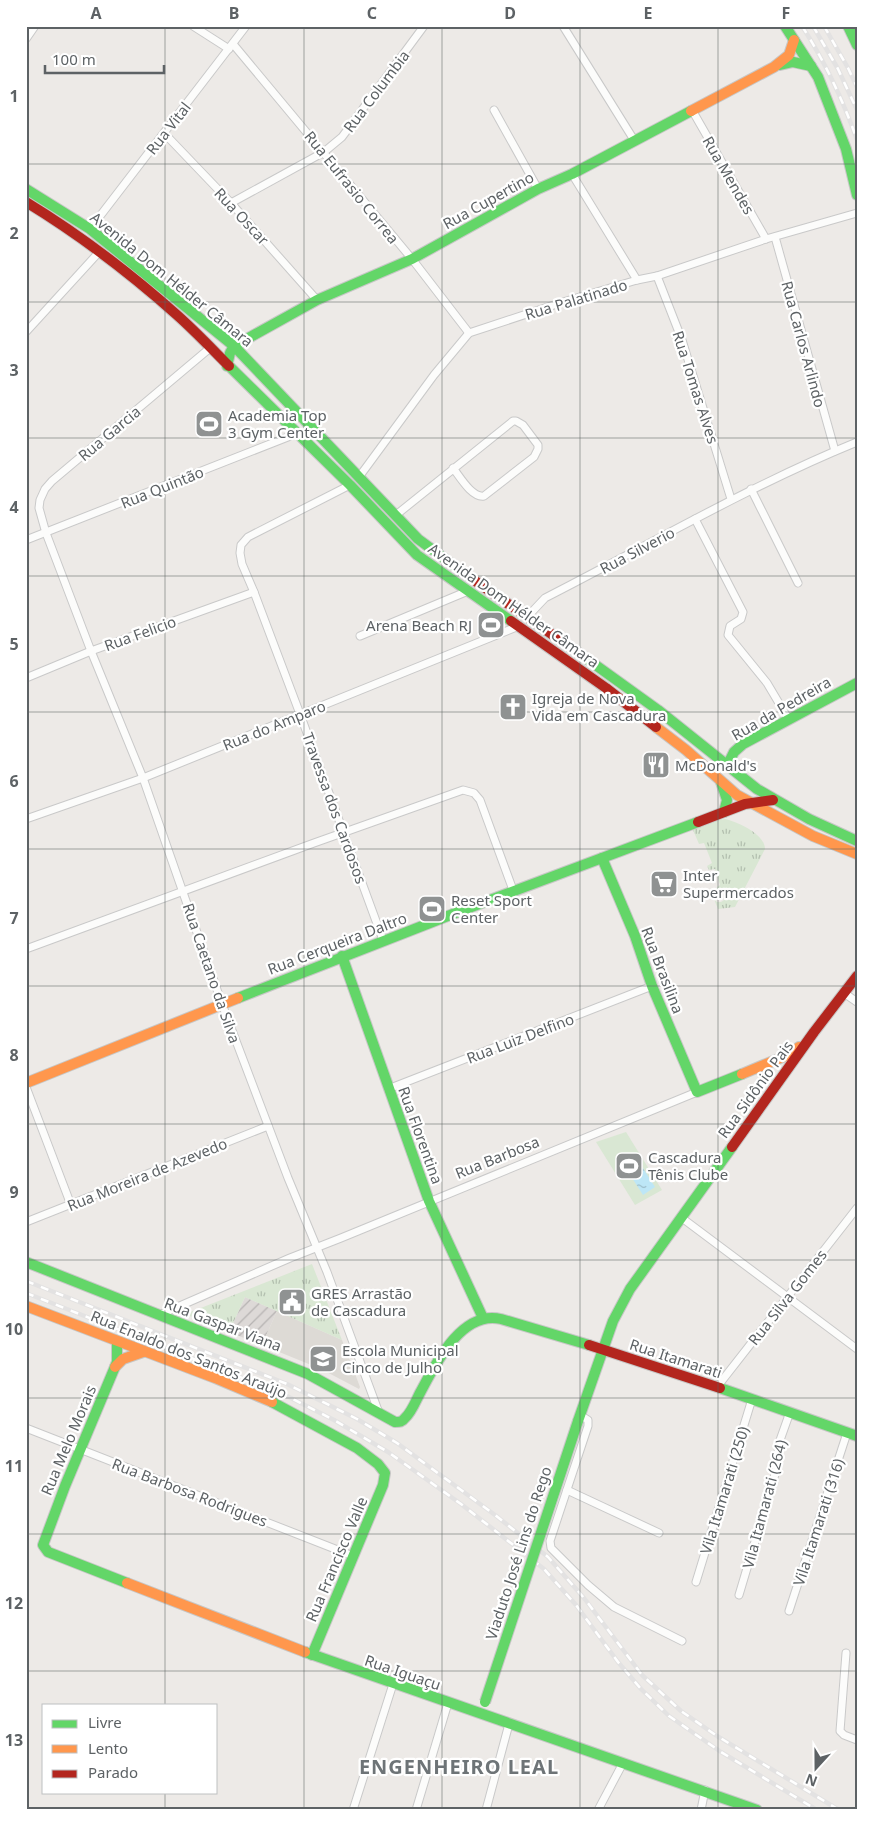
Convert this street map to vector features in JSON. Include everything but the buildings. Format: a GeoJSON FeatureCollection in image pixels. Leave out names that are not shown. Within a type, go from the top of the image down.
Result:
{"type":"FeatureCollection","features":[{"type":"Feature","properties":{"kind":"main road"},"geometry":{"type":"LineString","coordinates":[[784,26],[818,77],[846,149],[857,195]]}},
{"type":"Feature","properties":{"kind":"main road"},"geometry":{"type":"LineString","coordinates":[[848,26],[857,45]]}},
{"type":"Feature","properties":{"kind":"main road","name":"Rua Cupertino"},"geometry":{"type":"LineString","coordinates":[[234,346],[317,300],[412,259],[538,189],[572,174],[774,67],[789,56],[794,40]]}},
{"type":"Feature","properties":{"kind":"main road","name":"Rua Cupertino"},"geometry":{"type":"LineString","coordinates":[[774,67],[793,62],[811,66]]}},
{"type":"Feature","properties":{"kind":"main road","name":"Avenida Dom Hélder Câmara"},"geometry":{"type":"LineString","coordinates":[[26,189],[90,229],[234,346],[418,539],[658,710],[757,789],[773,800],[809,819],[857,841]]}},
{"type":"Feature","properties":{"kind":"main road","name":"Avenida Dom Hélder Câmara"},"geometry":{"type":"LineString","coordinates":[[26,202],[67,227],[100,251],[177,315],[431,566],[520,626],[606,688],[749,802],[813,836],[857,854]]}},
{"type":"Feature","properties":{"kind":"main road"},"geometry":{"type":"LineString","coordinates":[[227,366],[234,346]]}},
{"type":"Feature","properties":{"kind":"main road","name":"Rua da Pedreira"},"geometry":{"type":"LineString","coordinates":[[727,766],[737,749],[857,683]]}},
{"type":"Feature","properties":{"kind":"main road"},"geometry":{"type":"LineString","coordinates":[[720,780],[727,800],[724,812]]}},
{"type":"Feature","properties":{"kind":"main road","name":"Rua Cerqueira Daltro"},"geometry":{"type":"LineString","coordinates":[[26,1083],[342,956],[513,890],[749,802],[773,800]]}},
{"type":"Feature","properties":{"kind":"main road","name":"Rua Brasilina"},"geometry":{"type":"LineString","coordinates":[[602,858],[635,936],[652,986],[697,1092]]}},
{"type":"Feature","properties":{"kind":"main road","name":"Rua Florentina"},"geometry":{"type":"LineString","coordinates":[[342,956],[429,1202],[483,1318]]}},
{"type":"Feature","properties":{"kind":"main road","name":"Rua Sidônio Pais"},"geometry":{"type":"LineString","coordinates":[[602,1349],[625,1297],[814,1032],[857,976]]}},
{"type":"Feature","properties":{"kind":"main road","name":"Rua Barbosa"},"geometry":{"type":"LineString","coordinates":[[697,1092],[790,1054],[814,1032]]}},
{"type":"Feature","properties":{"kind":"main road","name":"Rua Gaspar Viana"},"geometry":{"type":"LineString","coordinates":[[26,1262],[308,1374],[396,1422],[404,1420],[443,1351],[460,1334],[483,1318]]}},
{"type":"Feature","properties":{"kind":"main road","name":"Rua Enaldo dos Santos Araújo"},"geometry":{"type":"LineString","coordinates":[[26,1306],[215,1378],[279,1405],[357,1448],[383,1468],[384,1473]]}},
{"type":"Feature","properties":{"kind":"main road","name":"Rua Itamarati"},"geometry":{"type":"LineString","coordinates":[[483,1318],[504,1320],[602,1349],[852,1434]]}},
{"type":"Feature","properties":{"kind":"main road","name":"Rua Melo Morais"},"geometry":{"type":"LineString","coordinates":[[45,1549],[43,1545],[48,1528],[115,1367],[118,1352],[117,1342]]}},
{"type":"Feature","properties":{"kind":"main road","name":"Viaduto José Lins do Rego"},"geometry":{"type":"LineString","coordinates":[[481,1714],[602,1349]]}},
{"type":"Feature","properties":{"kind":"main road"},"geometry":{"type":"LineString","coordinates":[[115,1367],[123,1359],[143,1352]]}},
{"type":"Feature","properties":{"kind":"main road","name":"Rua Francisco Valle"},"geometry":{"type":"LineString","coordinates":[[312,1656],[383,1485],[384,1473]]}},
{"type":"Feature","properties":{"kind":"main road","name":"Rua Iguaçu"},"geometry":{"type":"LineString","coordinates":[[45,1549],[54,1555],[312,1656],[705,1790],[757,1810]]}},
{"type":"Feature","properties":{"kind":"street"},"geometry":{"type":"LineString","coordinates":[[26,39],[34,26]]}},
{"type":"Feature","properties":{"kind":"street","name":"Rua Eufrasio Correa"},"geometry":{"type":"LineString","coordinates":[[194,26],[231,47],[324,152],[412,259],[469,333]]}},
{"type":"Feature","properties":{"kind":"street","name":"Rua Vital"},"geometry":{"type":"LineString","coordinates":[[90,229],[246,26]]}},
{"type":"Feature","properties":{"kind":"street","name":"Rua Columbia"},"geometry":{"type":"LineString","coordinates":[[230,203],[324,152],[342,136],[424,26]]}},
{"type":"Feature","properties":{"kind":"street"},"geometry":{"type":"LineString","coordinates":[[562,26],[634,140]]}},
{"type":"Feature","properties":{"kind":"street"},"geometry":{"type":"LineString","coordinates":[[494,110],[538,189]]}},
{"type":"Feature","properties":{"kind":"street","name":"Rua Mendes"},"geometry":{"type":"LineString","coordinates":[[692,110],[766,240]]}},
{"type":"Feature","properties":{"kind":"street","name":"Rua Oscar"},"geometry":{"type":"LineString","coordinates":[[164,133],[317,300]]}},
{"type":"Feature","properties":{"kind":"street"},"geometry":{"type":"LineString","coordinates":[[572,174],[637,280]]}},
{"type":"Feature","properties":{"kind":"street","name":"Rua Palatinado"},"geometry":{"type":"LineString","coordinates":[[469,333],[637,280],[657,276],[857,212]]}},
{"type":"Feature","properties":{"kind":"street","name":"Rua Carlos Arlindo"},"geometry":{"type":"LineString","coordinates":[[775,237],[835,451]]}},
{"type":"Feature","properties":{"kind":"street"},"geometry":{"type":"LineString","coordinates":[[26,332],[100,251]]}},
{"type":"Feature","properties":{"kind":"street","name":"Rua Tomas Alves"},"geometry":{"type":"LineString","coordinates":[[657,276],[682,340],[731,499]]}},
{"type":"Feature","properties":{"kind":"street"},"geometry":{"type":"LineString","coordinates":[[359,477],[440,368],[469,333]]}},
{"type":"Feature","properties":{"kind":"street","name":"Rua Garcia"},"geometry":{"type":"LineString","coordinates":[[46,532],[39,508],[45,489],[52,481],[210,348]]}},
{"type":"Feature","properties":{"kind":"street"},"geometry":{"type":"LineString","coordinates":[[396,515],[453,468],[513,421],[523,425],[538,445],[534,457],[481,497],[475,494],[453,468]]}},
{"type":"Feature","properties":{"kind":"street","name":"Rua Quintão"},"geometry":{"type":"LineString","coordinates":[[26,540],[298,433]]}},
{"type":"Feature","properties":{"kind":"street","name":"Rua Silverio"},"geometry":{"type":"LineString","coordinates":[[528,616],[545,598],[731,499],[857,442]]}},
{"type":"Feature","properties":{"kind":"street","name":"Travessa dos Cardosos"},"geometry":{"type":"LineString","coordinates":[[350,485],[248,537],[241,545],[240,553],[242,564],[300,714],[383,940]]}},
{"type":"Feature","properties":{"kind":"street"},"geometry":{"type":"LineString","coordinates":[[751,490],[798,583]]}},
{"type":"Feature","properties":{"kind":"street"},"geometry":{"type":"LineString","coordinates":[[694,519],[743,612],[741,619],[730,626],[728,635],[767,683],[789,720]]}},
{"type":"Feature","properties":{"kind":"street","name":"Rua Caetano da Silva"},"geometry":{"type":"LineString","coordinates":[[46,532],[91,651],[143,778],[222,1004],[288,1178],[317,1247],[379,1413]]}},
{"type":"Feature","properties":{"kind":"street"},"geometry":{"type":"LineString","coordinates":[[360,636],[468,591]]}},
{"type":"Feature","properties":{"kind":"street","name":"Rua Felicio"},"geometry":{"type":"LineString","coordinates":[[26,678],[91,651],[254,592]]}},
{"type":"Feature","properties":{"kind":"street","name":"Rua do Amparo"},"geometry":{"type":"LineString","coordinates":[[26,819],[143,778],[520,626]]}},
{"type":"Feature","properties":{"kind":"street"},"geometry":{"type":"LineString","coordinates":[[26,949],[183,890],[467,790],[478,797],[482,805],[513,890]]}},
{"type":"Feature","properties":{"kind":"street","name":"Rua Luiz Delfino"},"geometry":{"type":"LineString","coordinates":[[388,1089],[652,986]]}},
{"type":"Feature","properties":{"kind":"street"},"geometry":{"type":"LineString","coordinates":[[844,993],[857,1002]]}},
{"type":"Feature","properties":{"kind":"street"},"geometry":{"type":"LineString","coordinates":[[26,1087],[71,1204]]}},
{"type":"Feature","properties":{"kind":"street","name":"Rua Barbosa"},"geometry":{"type":"LineString","coordinates":[[159,1315],[290,1258],[697,1092]]}},
{"type":"Feature","properties":{"kind":"street","name":"Rua Moreira de Azevedo"},"geometry":{"type":"LineString","coordinates":[[26,1222],[268,1126]]}},
{"type":"Feature","properties":{"kind":"street","name":"Rua Silva Gomes"},"geometry":{"type":"LineString","coordinates":[[717,1387],[857,1208]]}},
{"type":"Feature","properties":{"kind":"street"},"geometry":{"type":"LineString","coordinates":[[682,1218],[857,1349]]}},
{"type":"Feature","properties":{"kind":"street","name":"Vila Itamarati (250)"},"geometry":{"type":"LineString","coordinates":[[696,1582],[752,1399]]}},
{"type":"Feature","properties":{"kind":"street","name":"Vila Itamarati (264)"},"geometry":{"type":"LineString","coordinates":[[739,1595],[776,1471],[779,1443],[790,1412]]}},
{"type":"Feature","properties":{"kind":"street"},"geometry":{"type":"LineString","coordinates":[[580,1418],[588,1420],[588,1426],[550,1541],[551,1548],[588,1585],[614,1607],[682,1641]]}},
{"type":"Feature","properties":{"kind":"street","name":"Rua Barbosa Rodrigues"},"geometry":{"type":"LineString","coordinates":[[26,1428],[353,1556]]}},
{"type":"Feature","properties":{"kind":"street","name":"Vila Itamarati (316)"},"geometry":{"type":"LineString","coordinates":[[789,1611],[852,1434]]}},
{"type":"Feature","properties":{"kind":"street"},"geometry":{"type":"LineString","coordinates":[[567,1490],[659,1533]]}},
{"type":"Feature","properties":{"kind":"street"},"geometry":{"type":"LineString","coordinates":[[846,1653],[840,1731],[844,1736],[857,1740]]}},
{"type":"Feature","properties":{"kind":"street"},"geometry":{"type":"LineString","coordinates":[[353,1810],[393,1684]]}},
{"type":"Feature","properties":{"kind":"street"},"geometry":{"type":"LineString","coordinates":[[416,1810],[448,1703]]}},
{"type":"Feature","properties":{"kind":"street"},"geometry":{"type":"LineString","coordinates":[[486,1810],[509,1724]]}},
{"type":"Feature","properties":{"kind":"street"},"geometry":{"type":"LineString","coordinates":[[598,1810],[623,1763]]}},
{"type":"Feature","properties":{"kind":"street"},"geometry":{"type":"LineString","coordinates":[[700,1810],[705,1790]]}},
{"type":"Feature","properties":{"kind":"shaded area"},"geometry":{"type":"Polygon","coordinates":[[[245,1297],[277,1311],[262,1345],[229,1332],[245,1297]]]}},
{"type":"Feature","properties":{"kind":"shaded area","name":"Escola Municipal Cinco de Julho"},"geometry":{"type":"Polygon","coordinates":[[[277,1311],[342,1340],[360,1387],[359,1389],[321,1369],[262,1345],[277,1311]]]}},
{"type":"Feature","properties":{"kind":"green space"},"geometry":{"type":"Polygon","coordinates":[[[725,819],[737,823],[756,834],[761,838],[765,849],[735,907],[718,909],[714,899],[717,902],[721,902],[724,900],[725,895],[717,889],[720,885],[715,869],[709,870],[707,866],[712,863],[704,843],[699,844],[693,830],[725,819]]]}},
{"type":"Feature","properties":{"kind":"green space","name":"Cascadura Tênis Clube"},"geometry":{"type":"Polygon","coordinates":[[[626,1132],[662,1190],[635,1205],[596,1142],[626,1132]]]}},
{"type":"Feature","properties":{"kind":"green space","name":"GRES Arrastão de Cascadura"},"geometry":{"type":"Polygon","coordinates":[[[312,1264],[342,1340],[245,1297],[229,1332],[187,1315],[188,1313],[312,1264]]]}},
{"type":"Feature","properties":{"kind":"water"},"geometry":{"type":"Polygon","coordinates":[[[639,1162],[655,1187],[643,1195],[627,1170],[639,1162]]]}},
{"type":"Feature","properties":{"kind":"railway"},"geometry":{"type":"LineString","coordinates":[[802,26],[833,82],[857,140]]}},
{"type":"Feature","properties":{"kind":"railway"},"geometry":{"type":"LineString","coordinates":[[813,26],[838,69],[857,110]]}},
{"type":"Feature","properties":{"kind":"railway"},"geometry":{"type":"LineString","coordinates":[[824,26],[857,87]]}},
{"type":"Feature","properties":{"kind":"railway"},"geometry":{"type":"LineString","coordinates":[[26,1281],[287,1384],[357,1419],[397,1443],[495,1515],[548,1557],[584,1598],[642,1675],[681,1711],[717,1736],[839,1810]]}},
{"type":"Feature","properties":{"kind":"railway"},"geometry":{"type":"LineString","coordinates":[[26,1293],[283,1394],[334,1420],[388,1452],[461,1504],[544,1569],[576,1605],[618,1662],[641,1689],[669,1716],[721,1752],[817,1810]]}},
{"type":"Feature","properties":{"kind":"traffic: fast"},"geometry":{"type":"LineString","coordinates":[[785,26],[818,77],[846,149],[857,195]]}},
{"type":"Feature","properties":{"kind":"traffic: fast"},"geometry":{"type":"LineString","coordinates":[[848,26],[857,45]]}},
{"type":"Feature","properties":{"kind":"traffic: fast"},"geometry":{"type":"LineString","coordinates":[[780,65],[793,62],[811,66]]}},
{"type":"Feature","properties":{"kind":"traffic: fast"},"geometry":{"type":"LineString","coordinates":[[227,366],[234,346],[317,300],[412,259],[538,189],[572,174],[691,111]]}},
{"type":"Feature","properties":{"kind":"traffic: fast"},"geometry":{"type":"LineString","coordinates":[[26,189],[90,229],[234,346],[418,539],[471,578]]}},
{"type":"Feature","properties":{"kind":"traffic: fast"},"geometry":{"type":"LineString","coordinates":[[229,366],[350,485],[417,555],[511,621]]}},
{"type":"Feature","properties":{"kind":"traffic: fast"},"geometry":{"type":"LineString","coordinates":[[583,656],[658,710],[757,789],[809,819],[857,841]]}},
{"type":"Feature","properties":{"kind":"traffic: fast"},"geometry":{"type":"LineString","coordinates":[[727,766],[734,752],[743,744],[857,683]]}},
{"type":"Feature","properties":{"kind":"traffic: fast"},"geometry":{"type":"LineString","coordinates":[[721,782],[727,800],[724,812]]}},
{"type":"Feature","properties":{"kind":"traffic: fast"},"geometry":{"type":"LineString","coordinates":[[238,998],[458,912],[698,822]]}},
{"type":"Feature","properties":{"kind":"traffic: fast"},"geometry":{"type":"LineString","coordinates":[[602,858],[635,936],[652,986],[697,1092],[742,1074]]}},
{"type":"Feature","properties":{"kind":"traffic: fast"},"geometry":{"type":"LineString","coordinates":[[342,956],[429,1201],[483,1318]]}},
{"type":"Feature","properties":{"kind":"traffic: fast"},"geometry":{"type":"LineString","coordinates":[[578,1421],[613,1321],[630,1289],[732,1147]]}},
{"type":"Feature","properties":{"kind":"traffic: fast"},"geometry":{"type":"LineString","coordinates":[[26,1262],[308,1374],[395,1422],[402,1421],[410,1413],[434,1367],[452,1341],[463,1330],[474,1323],[487,1318],[501,1319],[589,1345]]}},
{"type":"Feature","properties":{"kind":"traffic: fast"},"geometry":{"type":"LineString","coordinates":[[117,1342],[117,1362],[65,1486],[43,1545],[48,1552],[127,1583]]}},
{"type":"Feature","properties":{"kind":"traffic: fast"},"geometry":{"type":"LineString","coordinates":[[720,1388],[857,1436]]}},
{"type":"Feature","properties":{"kind":"traffic: fast"},"geometry":{"type":"LineString","coordinates":[[272,1402],[357,1448],[378,1464],[385,1473],[383,1485],[312,1655]]}},
{"type":"Feature","properties":{"kind":"traffic: fast"},"geometry":{"type":"LineString","coordinates":[[485,1702],[578,1421]]}},
{"type":"Feature","properties":{"kind":"traffic: fast"},"geometry":{"type":"LineString","coordinates":[[305,1652],[757,1810]]}},
{"type":"Feature","properties":{"kind":"traffic: slow"},"geometry":{"type":"LineString","coordinates":[[691,111],[774,67],[789,55],[794,40]]}},
{"type":"Feature","properties":{"kind":"traffic: slow"},"geometry":{"type":"LineString","coordinates":[[656,727],[686,750],[737,795],[813,836],[857,854]]}},
{"type":"Feature","properties":{"kind":"traffic: slow"},"geometry":{"type":"LineString","coordinates":[[26,1083],[238,998]]}},
{"type":"Feature","properties":{"kind":"traffic: slow"},"geometry":{"type":"LineString","coordinates":[[742,1074],[790,1054],[799,1047]]}},
{"type":"Feature","properties":{"kind":"traffic: slow"},"geometry":{"type":"LineString","coordinates":[[26,1306],[215,1378],[272,1402]]}},
{"type":"Feature","properties":{"kind":"traffic: slow"},"geometry":{"type":"LineString","coordinates":[[115,1367],[123,1359],[143,1352]]}},
{"type":"Feature","properties":{"kind":"traffic: slow"},"geometry":{"type":"LineString","coordinates":[[127,1583],[305,1652]]}},
{"type":"Feature","properties":{"kind":"traffic: jam"},"geometry":{"type":"LineString","coordinates":[[26,202],[85,241],[141,284],[184,321],[229,366]]}},
{"type":"Feature","properties":{"kind":"traffic: jam"},"geometry":{"type":"LineString","coordinates":[[471,578],[583,656]]}},
{"type":"Feature","properties":{"kind":"traffic: jam"},"geometry":{"type":"LineString","coordinates":[[511,621],[606,688],[656,727]]}},
{"type":"Feature","properties":{"kind":"traffic: jam"},"geometry":{"type":"LineString","coordinates":[[698,822],[745,804],[773,800]]}},
{"type":"Feature","properties":{"kind":"traffic: jam"},"geometry":{"type":"LineString","coordinates":[[732,1147],[814,1032],[857,976]]}},
{"type":"Feature","properties":{"kind":"traffic: jam"},"geometry":{"type":"LineString","coordinates":[[589,1345],[720,1388]]}},
{"type":"Feature","properties":{"kind":"place","name":"Academia Top 3 Gym Center"},"geometry":{"type":"Point","coordinates":[209,424]}},
{"type":"Feature","properties":{"kind":"place","name":"Arena Beach RJ"},"geometry":{"type":"Point","coordinates":[491,625]}},
{"type":"Feature","properties":{"kind":"place","name":"Igreja de Nova Vida em Cascadura"},"geometry":{"type":"Point","coordinates":[513,707]}},
{"type":"Feature","properties":{"kind":"place","name":"McDonald's"},"geometry":{"type":"Point","coordinates":[656,765]}},
{"type":"Feature","properties":{"kind":"place","name":"Inter Supermercados"},"geometry":{"type":"Point","coordinates":[664,884]}},
{"type":"Feature","properties":{"kind":"place","name":"Reset Sport Center"},"geometry":{"type":"Point","coordinates":[432,909]}},
{"type":"Feature","properties":{"kind":"place","name":"Cascadura Tênis Clube"},"geometry":{"type":"Point","coordinates":[629,1166]}},
{"type":"Feature","properties":{"kind":"place","name":"GRES Arrastão de Cascadura"},"geometry":{"type":"Point","coordinates":[292,1302]}},
{"type":"Feature","properties":{"kind":"place","name":"Escola Municipal Cinco de Julho"},"geometry":{"type":"Point","coordinates":[323,1359]}},
{"type":"Feature","properties":{"kind":"district","name":"ENGENHEIRO LEAL"},"geometry":{"type":"Point","coordinates":[459,1766]}}]}
